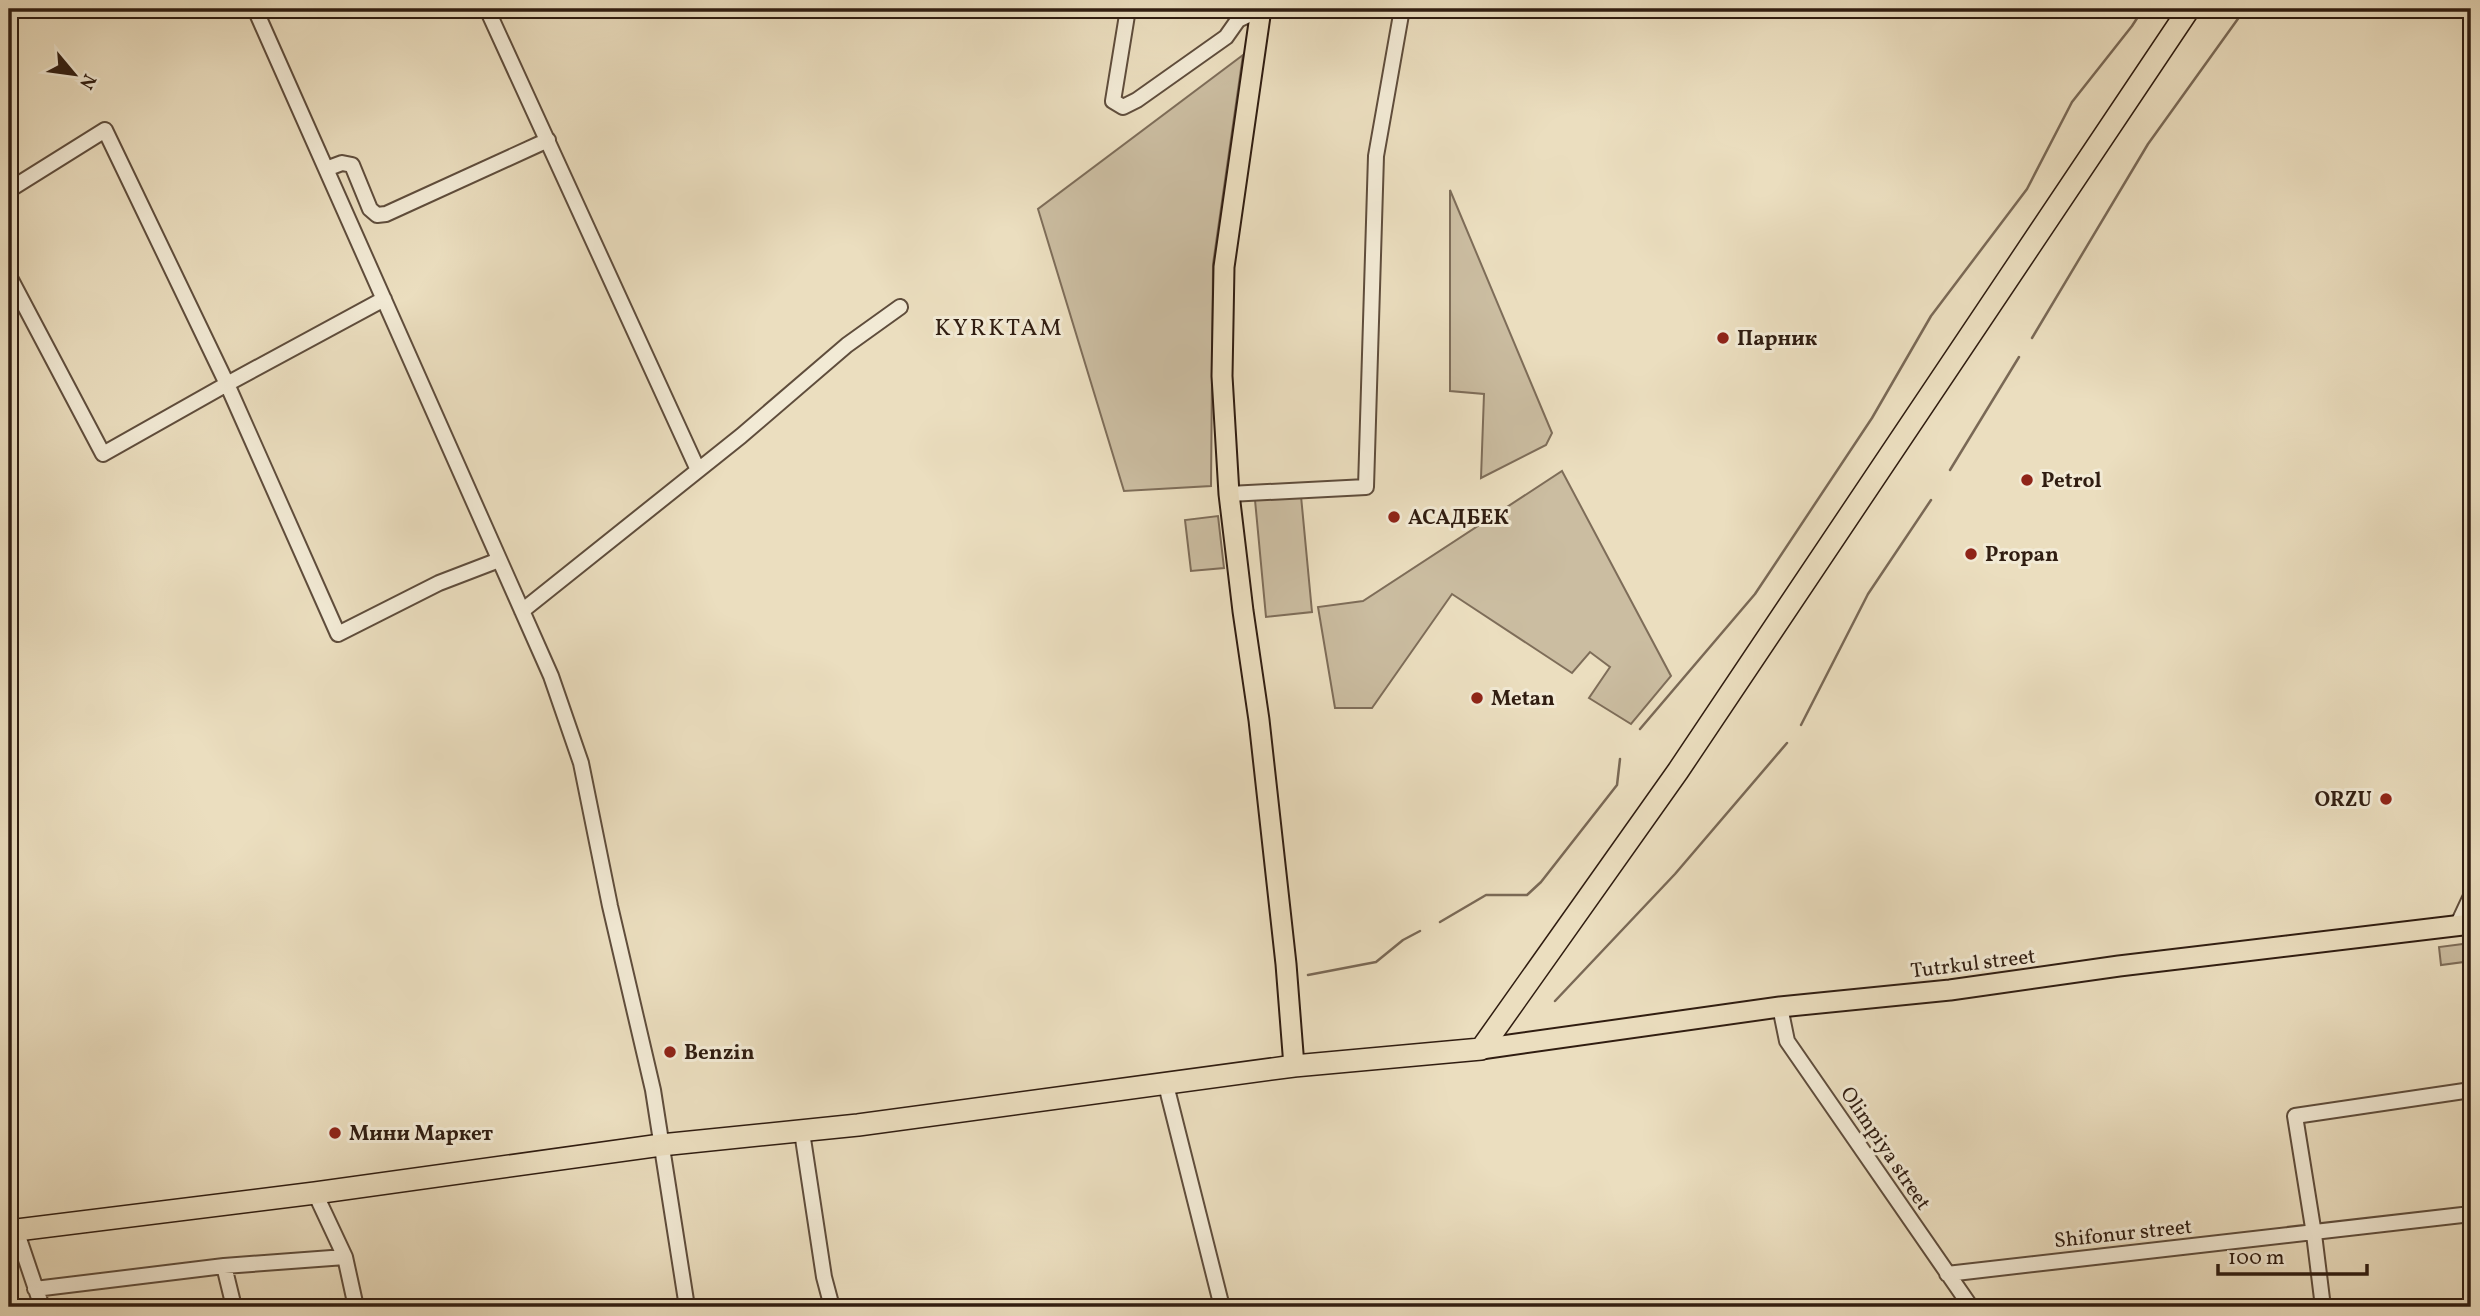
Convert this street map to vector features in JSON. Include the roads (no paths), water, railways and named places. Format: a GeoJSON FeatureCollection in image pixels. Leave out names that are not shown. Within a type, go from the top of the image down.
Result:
{"type":"FeatureCollection","features":[{"type":"Feature","properties":{"kind":"highway"},"geometry":{"type":"LineString","coordinates":[[12,1231],[315,1193],[661,1145],[802,1132],[1294,1066],[1480,1049],[1678,771],[2189,9]]}},
{"type":"Feature","properties":{"kind":"main road"},"geometry":{"type":"LineString","coordinates":[[1261,9],[1224,267],[1222,376],[1228,494],[1259,720],[1286,964],[1294,1066]]}},
{"type":"Feature","properties":{"kind":"main road","name":"Tutrkul street"},"geometry":{"type":"LineString","coordinates":[[1480,1049],[1780,1007],[1951,989],[2464,925]]}},
{"type":"Feature","properties":{"kind":"street"},"geometry":{"type":"LineString","coordinates":[[254,9],[551,676],[581,763],[610,906],[653,1090],[687,1307]]}},
{"type":"Feature","properties":{"kind":"street"},"geometry":{"type":"LineString","coordinates":[[487,9],[698,470]]}},
{"type":"Feature","properties":{"kind":"street"},"geometry":{"type":"LineString","coordinates":[[1128,9],[1113,100],[1123,107],[1226,37],[1238,20],[1261,9]]}},
{"type":"Feature","properties":{"kind":"street"},"geometry":{"type":"LineString","coordinates":[[1228,494],[1366,487],[1376,156],[1402,9]]}},
{"type":"Feature","properties":{"kind":"street"},"geometry":{"type":"LineString","coordinates":[[9,190],[105,130],[227,384],[338,635],[439,583],[499,559]]}},
{"type":"Feature","properties":{"kind":"street"},"geometry":{"type":"LineString","coordinates":[[326,169],[342,163],[352,165],[370,209],[377,215],[387,214],[548,140]]}},
{"type":"Feature","properties":{"kind":"street"},"geometry":{"type":"LineString","coordinates":[[9,276],[103,454],[384,299]]}},
{"type":"Feature","properties":{"kind":"street"},"geometry":{"type":"LineString","coordinates":[[522,611],[698,470],[847,345],[900,307]]}},
{"type":"Feature","properties":{"kind":"street"},"geometry":{"type":"LineString","coordinates":[[2464,925],[2471,896]]}},
{"type":"Feature","properties":{"kind":"street","name":"Olimpiya street"},"geometry":{"type":"LineString","coordinates":[[1780,1007],[1787,1041],[1971,1307]]}},
{"type":"Feature","properties":{"kind":"street"},"geometry":{"type":"LineString","coordinates":[[1166,1084],[1222,1307]]}},
{"type":"Feature","properties":{"kind":"street"},"geometry":{"type":"LineString","coordinates":[[2323,1307],[2315,1234],[2295,1116],[2471,1090]]}},
{"type":"Feature","properties":{"kind":"street"},"geometry":{"type":"LineString","coordinates":[[802,1132],[824,1277],[832,1307]]}},
{"type":"Feature","properties":{"kind":"street"},"geometry":{"type":"LineString","coordinates":[[315,1193],[345,1257],[356,1307]]}},
{"type":"Feature","properties":{"kind":"street","name":"Shifonur street"},"geometry":{"type":"LineString","coordinates":[[1947,1274],[2315,1234],[2471,1214]]}},
{"type":"Feature","properties":{"kind":"street"},"geometry":{"type":"LineString","coordinates":[[12,1231],[42,1307]]}},
{"type":"Feature","properties":{"kind":"street"},"geometry":{"type":"LineString","coordinates":[[36,1289],[224,1266],[345,1257]]}},
{"type":"Feature","properties":{"kind":"street"},"geometry":{"type":"LineString","coordinates":[[224,1266],[234,1307]]}},
{"type":"Feature","properties":{"kind":"waterway"},"geometry":{"type":"LineString","coordinates":[[1640,729],[1755,594],[1872,418],[1931,316],[2027,189],[2072,102],[2143,9]]}},
{"type":"Feature","properties":{"kind":"waterway"},"geometry":{"type":"LineString","coordinates":[[2032,338],[2148,144],[2245,9]]}},
{"type":"Feature","properties":{"kind":"waterway"},"geometry":{"type":"LineString","coordinates":[[1950,470],[2019,357]]}},
{"type":"Feature","properties":{"kind":"waterway"},"geometry":{"type":"LineString","coordinates":[[1801,725],[1868,594],[1931,500]]}},
{"type":"Feature","properties":{"kind":"waterway"},"geometry":{"type":"LineString","coordinates":[[1555,1001],[1675,874],[1787,743]]}},
{"type":"Feature","properties":{"kind":"waterway"},"geometry":{"type":"LineString","coordinates":[[1440,922],[1486,895],[1527,895],[1541,882],[1617,785],[1620,759]]}},
{"type":"Feature","properties":{"kind":"waterway"},"geometry":{"type":"LineString","coordinates":[[1308,975],[1376,962],[1403,940],[1420,931]]}},
{"type":"Feature","properties":{"kind":"place","name":"Парник"},"geometry":{"type":"Point","coordinates":[1723,338]}},
{"type":"Feature","properties":{"kind":"place","name":"Petrol"},"geometry":{"type":"Point","coordinates":[2027,480]}},
{"type":"Feature","properties":{"kind":"place","name":"АСАДБЕК"},"geometry":{"type":"Point","coordinates":[1394,517]}},
{"type":"Feature","properties":{"kind":"place","name":"Propan"},"geometry":{"type":"Point","coordinates":[1971,554]}},
{"type":"Feature","properties":{"kind":"place","name":"Metan"},"geometry":{"type":"Point","coordinates":[1477,698]}},
{"type":"Feature","properties":{"kind":"place","name":"ORZU"},"geometry":{"type":"Point","coordinates":[2386,799]}},
{"type":"Feature","properties":{"kind":"place","name":"Benzin"},"geometry":{"type":"Point","coordinates":[670,1052]}},
{"type":"Feature","properties":{"kind":"place","name":"Мини Маркет"},"geometry":{"type":"Point","coordinates":[335,1133]}},
{"type":"Feature","properties":{"kind":"district","name":"KYRKTAM"},"geometry":{"type":"Point","coordinates":[999,327]}}]}
